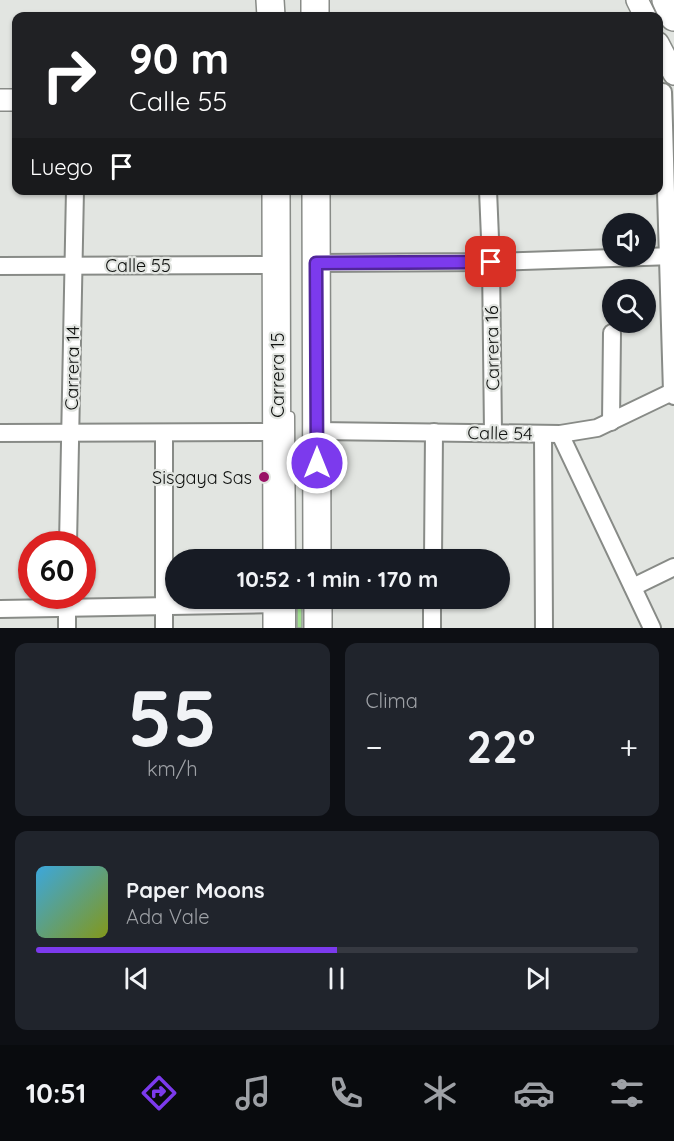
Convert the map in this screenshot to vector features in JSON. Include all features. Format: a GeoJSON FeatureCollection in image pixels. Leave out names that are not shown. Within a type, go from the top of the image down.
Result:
{"type":"FeatureCollection","features":[{"type":"Feature","properties":{"kind":"main road"},"geometry":{"type":"LineString","coordinates":[[666,0],[674,17]]}},
{"type":"Feature","properties":{"kind":"main road","name":"Carrera 15"},"geometry":{"type":"LineString","coordinates":[[276,195],[277,549]]}},
{"type":"Feature","properties":{"kind":"main road"},"geometry":{"type":"LineString","coordinates":[[316,195],[317,549]]}},
{"type":"Feature","properties":{"kind":"main road"},"geometry":{"type":"LineString","coordinates":[[318,609],[318,628]]}},
{"type":"Feature","properties":{"kind":"street"},"geometry":{"type":"LineString","coordinates":[[663,67],[667,87],[673,393]]}},
{"type":"Feature","properties":{"kind":"street","name":"Carrera 14"},"geometry":{"type":"LineString","coordinates":[[68,531],[75,195]]}},
{"type":"Feature","properties":{"kind":"street","name":"Carrera 16"},"geometry":{"type":"LineString","coordinates":[[488,195],[493,433]]}},
{"type":"Feature","properties":{"kind":"street"},"geometry":{"type":"LineString","coordinates":[[316,263],[491,262],[671,256]]}},
{"type":"Feature","properties":{"kind":"street","name":"Calle 55"},"geometry":{"type":"LineString","coordinates":[[0,266],[276,265]]}},
{"type":"Feature","properties":{"kind":"street"},"geometry":{"type":"LineString","coordinates":[[611,422],[612,333]]}},
{"type":"Feature","properties":{"kind":"street","name":"Calle 54"},"geometry":{"type":"LineString","coordinates":[[317,431],[552,434],[597,428],[673,393]]}},
{"type":"Feature","properties":{"kind":"street"},"geometry":{"type":"LineString","coordinates":[[0,434],[277,432]]}},
{"type":"Feature","properties":{"kind":"street"},"geometry":{"type":"LineString","coordinates":[[433,549],[434,432]]}},
{"type":"Feature","properties":{"kind":"street"},"geometry":{"type":"LineString","coordinates":[[164,433],[164,628]]}},
{"type":"Feature","properties":{"kind":"street"},"geometry":{"type":"LineString","coordinates":[[552,434],[633,587],[652,628]]}},
{"type":"Feature","properties":{"kind":"street"},"geometry":{"type":"LineString","coordinates":[[544,628],[552,434]]}},
{"type":"Feature","properties":{"kind":"street"},"geometry":{"type":"LineString","coordinates":[[633,587],[674,567]]}},
{"type":"Feature","properties":{"kind":"street"},"geometry":{"type":"LineString","coordinates":[[96,603],[164,606]]}},
{"type":"Feature","properties":{"kind":"street"},"geometry":{"type":"LineString","coordinates":[[0,609],[18,607]]}},
{"type":"Feature","properties":{"kind":"street"},"geometry":{"type":"LineString","coordinates":[[67,609],[67,628]]}},
{"type":"Feature","properties":{"kind":"street"},"geometry":{"type":"LineString","coordinates":[[432,609],[432,628]]}},
{"type":"Feature","properties":{"kind":"lane"},"geometry":{"type":"LineString","coordinates":[[290,408],[291,549]]}},
{"type":"Feature","properties":{"kind":"lane"},"geometry":{"type":"LineString","coordinates":[[282,609],[291,628]]}},
{"type":"Feature","properties":{"kind":"building"},"geometry":{"type":"Polygon","coordinates":[[[297,609],[302,609],[302,628],[297,628],[297,609]]]}},
{"type":"Feature","properties":{"kind":"place","name":"Sisgaya Sas"},"geometry":{"type":"Point","coordinates":[264,477]}},
{"type":"Feature","properties":{"kind":"route"},"geometry":{"type":"LineString","coordinates":[[317,463],[316,263],[491,262]]}}]}
